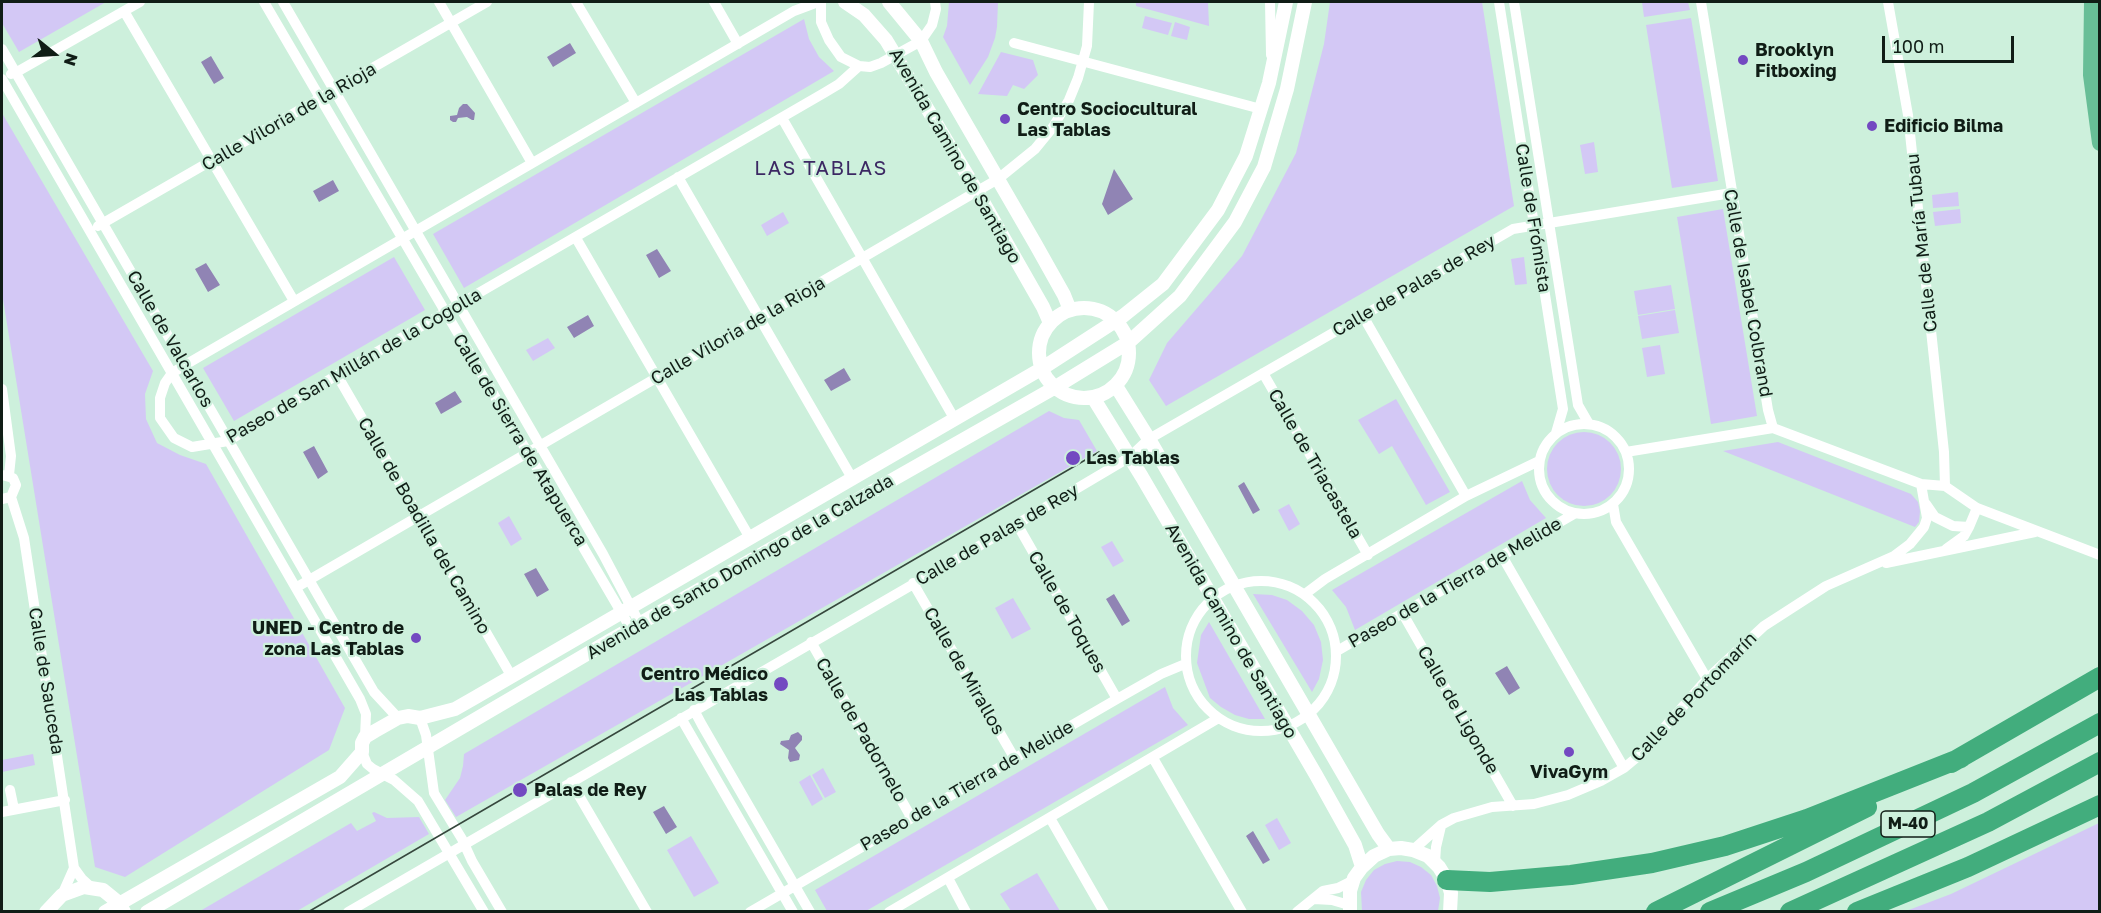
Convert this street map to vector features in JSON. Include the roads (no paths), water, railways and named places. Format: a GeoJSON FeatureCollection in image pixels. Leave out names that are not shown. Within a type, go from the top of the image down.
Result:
{"type":"FeatureCollection","features":[{"type":"Feature","properties":{"kind":"highway"},"geometry":{"type":"LineString","coordinates":[[2091,2],[2091,75],[2100,143]]}},
{"type":"Feature","properties":{"kind":"highway"},"geometry":{"type":"LineString","coordinates":[[1656,912],[1815,835],[1961,758],[2100,677]]}},
{"type":"Feature","properties":{"kind":"highway","name":"M-40"},"geometry":{"type":"LineString","coordinates":[[1710,912],[1806,872],[1973,793],[2100,723]]}},
{"type":"Feature","properties":{"kind":"highway"},"geometry":{"type":"LineString","coordinates":[[1448,880],[1490,882],[1571,874],[1652,863],[1725,846],[1807,819],[1961,758]]}},
{"type":"Feature","properties":{"kind":"highway","name":"M-40"},"geometry":{"type":"LineString","coordinates":[[1790,912],[1988,822],[2100,762]]}},
{"type":"Feature","properties":{"kind":"highway"},"geometry":{"type":"LineString","coordinates":[[1857,912],[1968,867],[2100,805]]}},
{"type":"Feature","properties":{"kind":"highway"},"geometry":{"type":"LineString","coordinates":[[1865,912],[1883,902]]}},
{"type":"Feature","properties":{"kind":"street"},"geometry":{"type":"LineString","coordinates":[[3,86],[15,73],[140,2]]}},
{"type":"Feature","properties":{"kind":"street","name":"Calle de Sierra de Atapuerca"},"geometry":{"type":"LineString","coordinates":[[264,2],[528,453],[635,627]]}},
{"type":"Feature","properties":{"kind":"street","name":"Calle de Sierra de Atapuerca"},"geometry":{"type":"LineString","coordinates":[[283,2],[333,92],[603,554],[626,610]]}},
{"type":"Feature","properties":{"kind":"street"},"geometry":{"type":"LineString","coordinates":[[439,2],[532,164]]}},
{"type":"Feature","properties":{"kind":"street","name":"Calle Viloria de la Rioja"},"geometry":{"type":"LineString","coordinates":[[90,231],[487,2]]}},
{"type":"Feature","properties":{"kind":"street"},"geometry":{"type":"LineString","coordinates":[[576,2],[636,103]]}},
{"type":"Feature","properties":{"kind":"street"},"geometry":{"type":"LineString","coordinates":[[714,2],[738,44]]}},
{"type":"Feature","properties":{"kind":"street"},"geometry":{"type":"LineString","coordinates":[[794,11],[802,2]]}},
{"type":"Feature","properties":{"kind":"street"},"geometry":{"type":"LineString","coordinates":[[172,374],[794,11],[819,2],[821,22],[829,40],[841,57],[859,66]]}},
{"type":"Feature","properties":{"kind":"street","name":"Avenida Camino de Santiago"},"geometry":{"type":"LineString","coordinates":[[845,2],[864,15],[896,55],[978,193],[1050,323]]}},
{"type":"Feature","properties":{"kind":"street","name":"Avenida Camino de Santiago"},"geometry":{"type":"LineString","coordinates":[[889,2],[921,41],[936,72],[1064,295],[1070,310]]}},
{"type":"Feature","properties":{"kind":"street"},"geometry":{"type":"LineString","coordinates":[[921,41],[932,26],[936,9],[935,2]]}},
{"type":"Feature","properties":{"kind":"street","name":"Calle Viloria de la Rioja"},"geometry":{"type":"LineString","coordinates":[[297,587],[978,193],[998,179],[1035,149],[1053,127],[1069,100],[1083,61],[1090,17],[1089,2]]}},
{"type":"Feature","properties":{"kind":"street"},"geometry":{"type":"LineString","coordinates":[[1270,2],[1272,72]]}},
{"type":"Feature","properties":{"kind":"street","name":"Avenida de Santo Domingo de la Calzada"},"geometry":{"type":"LineString","coordinates":[[365,737],[398,718],[408,716],[420,718],[454,709],[512,677],[1041,369],[1117,321],[1163,284],[1218,210],[1246,156],[1272,72],[1286,2]]}},
{"type":"Feature","properties":{"kind":"street","name":"Avenida de Santo Domingo de la Calzada"},"geometry":{"type":"LineString","coordinates":[[147,912],[635,627],[1054,388],[1129,342],[1180,296],[1235,222],[1264,167],[1287,89],[1305,2]]}},
{"type":"Feature","properties":{"kind":"street","name":"Calle de Frómista"},"geometry":{"type":"LineString","coordinates":[[1499,2],[1563,409],[1556,433]]}},
{"type":"Feature","properties":{"kind":"street","name":"Calle de Frómista"},"geometry":{"type":"LineString","coordinates":[[1514,2],[1578,405],[1589,424]]}},
{"type":"Feature","properties":{"kind":"street","name":"Calle de Isabel Colbrand"},"geometry":{"type":"LineString","coordinates":[[1701,2],[1731,194],[1773,428]]}},
{"type":"Feature","properties":{"kind":"street","name":"Calle de María Tubau"},"geometry":{"type":"LineString","coordinates":[[1888,2],[1908,115],[1944,452],[1945,486]]}},
{"type":"Feature","properties":{"kind":"street"},"geometry":{"type":"LineString","coordinates":[[124,11],[294,301]]}},
{"type":"Feature","properties":{"kind":"street","name":"Paseo de San Millán de la Cogolla"},"geometry":{"type":"LineString","coordinates":[[172,374],[165,383],[160,398],[160,418],[174,438],[192,447],[228,441],[337,375],[782,118],[839,84],[859,66],[870,67],[921,41]]}},
{"type":"Feature","properties":{"kind":"street"},"geometry":{"type":"LineString","coordinates":[[1014,43],[1261,109]]}},
{"type":"Feature","properties":{"kind":"street","name":"Calle de Valcarlos"},"geometry":{"type":"LineString","coordinates":[[2,49],[374,692],[398,718]]}},
{"type":"Feature","properties":{"kind":"street"},"geometry":{"type":"LineString","coordinates":[[2,74],[15,73]]}},
{"type":"Feature","properties":{"kind":"street","name":"Calle de Valcarlos"},"geometry":{"type":"LineString","coordinates":[[3,86],[90,231],[360,699],[366,714],[365,737]]}},
{"type":"Feature","properties":{"kind":"street"},"geometry":{"type":"LineString","coordinates":[[782,118],[954,418]]}},
{"type":"Feature","properties":{"kind":"street"},"geometry":{"type":"LineString","coordinates":[[678,177],[852,478]]}},
{"type":"Feature","properties":{"kind":"street","name":"Calle de Palas de Rey"},"geometry":{"type":"LineString","coordinates":[[348,912],[1017,524],[1130,457],[1149,440],[1513,229],[1731,194]]}},
{"type":"Feature","properties":{"kind":"street"},"geometry":{"type":"LineString","coordinates":[[576,238],[750,538]]}},
{"type":"Feature","properties":{"kind":"street"},"geometry":{"type":"LineString","coordinates":[[1087,307],[1103,311],[1117,321],[1129,342],[1130,358],[1125,373],[1116,386],[1094,399],[1073,398],[1054,388],[1041,369],[1039,353],[1042,337],[1050,323],[1070,310],[1087,307]]}},
{"type":"Feature","properties":{"kind":"street"},"geometry":{"type":"LineString","coordinates":[[1363,316],[1467,496]]}},
{"type":"Feature","properties":{"kind":"street","name":"Calle de Triacastela"},"geometry":{"type":"LineString","coordinates":[[1263,373],[1368,555]]}},
{"type":"Feature","properties":{"kind":"street","name":"Calle de Boadilla del Camino"},"geometry":{"type":"LineString","coordinates":[[337,375],[512,677]]}},
{"type":"Feature","properties":{"kind":"street","name":"Avenida Camino de Santiago"},"geometry":{"type":"LineString","coordinates":[[1116,386],[1378,834],[1389,849]]}},
{"type":"Feature","properties":{"kind":"street"},"geometry":{"type":"LineString","coordinates":[[2,389],[11,456],[5,475]]}},
{"type":"Feature","properties":{"kind":"street","name":"Avenida Camino de Santiago"},"geometry":{"type":"LineString","coordinates":[[1094,399],[1355,845],[1362,867]]}},
{"type":"Feature","properties":{"kind":"street"},"geometry":{"type":"LineString","coordinates":[[1577,424],[1589,424],[1602,427],[1621,442],[1629,462],[1626,485],[1622,494],[1600,512],[1587,515],[1574,514],[1561,509],[1550,500],[1542,488],[1538,475],[1539,461],[1548,441],[1556,433],[1577,424]]}},
{"type":"Feature","properties":{"kind":"street"},"geometry":{"type":"LineString","coordinates":[[1626,452],[1773,428],[1921,484],[1945,486],[1977,508],[2100,555]]}},
{"type":"Feature","properties":{"kind":"street"},"geometry":{"type":"LineString","coordinates":[[1305,594],[1325,579],[1467,496],[1539,461]]}},
{"type":"Feature","properties":{"kind":"street","name":"Calle de Sauceda"},"geometry":{"type":"LineString","coordinates":[[5,475],[13,477],[16,485],[16,490],[6,498],[24,538],[74,868]]}},
{"type":"Feature","properties":{"kind":"street"},"geometry":{"type":"LineString","coordinates":[[1921,484],[1925,504],[1935,517],[1953,526],[1969,526],[1977,508]]}},
{"type":"Feature","properties":{"kind":"street"},"geometry":{"type":"LineString","coordinates":[[1612,504],[1616,522],[1707,679]]}},
{"type":"Feature","properties":{"kind":"street","name":"Calle de Portomarín"},"geometry":{"type":"LineString","coordinates":[[1413,850],[1441,825],[1454,818],[1492,807],[1534,804],[1568,795],[1624,768],[1642,753],[1707,679],[1764,626],[1826,586],[1894,556],[1918,536],[1927,518],[1925,504]]}},
{"type":"Feature","properties":{"kind":"street","name":"Paseo de la Tierra de Melide"},"geometry":{"type":"LineString","coordinates":[[1337,651],[1574,514]]}},
{"type":"Feature","properties":{"kind":"street","name":"Calle de Toques"},"geometry":{"type":"LineString","coordinates":[[1017,524],[1117,699]]}},
{"type":"Feature","properties":{"kind":"street","name":"Calle de Portomarín"},"geometry":{"type":"LineString","coordinates":[[1940,552],[1964,536],[1969,526]]}},
{"type":"Feature","properties":{"kind":"street","name":"Calle de Portomarín"},"geometry":{"type":"LineString","coordinates":[[1871,566],[2035,532]]}},
{"type":"Feature","properties":{"kind":"street"},"geometry":{"type":"LineString","coordinates":[[1502,556],[1624,768]]}},
{"type":"Feature","properties":{"kind":"street"},"geometry":{"type":"LineString","coordinates":[[1270,581],[1305,594],[1327,619],[1334,634],[1337,651],[1330,685],[1321,700],[1309,714],[1286,726],[1268,731],[1250,731],[1233,727],[1217,719],[1201,704],[1195,694],[1190,685],[1185,664],[1190,633],[1202,610],[1212,600],[1234,588],[1252,582],[1270,581]]}},
{"type":"Feature","properties":{"kind":"street","name":"Calle de Mirallos"},"geometry":{"type":"LineString","coordinates":[[914,583],[1015,759]]}},
{"type":"Feature","properties":{"kind":"street","name":"Calle de Ligonde"},"geometry":{"type":"LineString","coordinates":[[1403,614],[1513,806]]}},
{"type":"Feature","properties":{"kind":"street","name":"Calle de Padornelo"},"geometry":{"type":"LineString","coordinates":[[811,642],[911,817]]}},
{"type":"Feature","properties":{"kind":"street","name":"Paseo de la Tierra de Melide"},"geometry":{"type":"LineString","coordinates":[[750,912],[1117,699],[1161,674],[1185,664]]}},
{"type":"Feature","properties":{"kind":"street"},"geometry":{"type":"LineString","coordinates":[[694,710],[810,912]]}},
{"type":"Feature","properties":{"kind":"street"},"geometry":{"type":"LineString","coordinates":[[420,718],[426,735],[434,793],[500,909]]}},
{"type":"Feature","properties":{"kind":"street"},"geometry":{"type":"LineString","coordinates":[[681,718],[793,912]]}},
{"type":"Feature","properties":{"kind":"street"},"geometry":{"type":"LineString","coordinates":[[890,912],[1217,719]]}},
{"type":"Feature","properties":{"kind":"street"},"geometry":{"type":"LineString","coordinates":[[365,737],[362,752],[367,764],[404,788],[418,801],[484,912],[490,904],[500,909]]}},
{"type":"Feature","properties":{"kind":"street"},"geometry":{"type":"LineString","coordinates":[[105,912],[122,907],[340,777],[362,752]]}},
{"type":"Feature","properties":{"kind":"street"},"geometry":{"type":"LineString","coordinates":[[1153,758],[1242,912]]}},
{"type":"Feature","properties":{"kind":"street"},"geometry":{"type":"LineString","coordinates":[[572,782],[647,912]]}},
{"type":"Feature","properties":{"kind":"street"},"geometry":{"type":"LineString","coordinates":[[10,790],[14,809]]}},
{"type":"Feature","properties":{"kind":"street"},"geometry":{"type":"LineString","coordinates":[[2,812],[65,800]]}},
{"type":"Feature","properties":{"kind":"street"},"geometry":{"type":"LineString","coordinates":[[1050,818],[1104,912]]}},
{"type":"Feature","properties":{"kind":"street"},"geometry":{"type":"LineString","coordinates":[[1435,863],[1441,825]]}},
{"type":"Feature","properties":{"kind":"street"},"geometry":{"type":"LineString","coordinates":[[1314,899],[1332,900],[1350,908],[1350,891],[1362,867],[1374,856],[1389,849],[1413,850],[1428,856],[1448,880],[1451,893],[1450,912]]}},
{"type":"Feature","properties":{"kind":"street"},"geometry":{"type":"LineString","coordinates":[[74,868],[93,889]]}},
{"type":"Feature","properties":{"kind":"street"},"geometry":{"type":"LineString","coordinates":[[46,912],[62,895],[74,868]]}},
{"type":"Feature","properties":{"kind":"street"},"geometry":{"type":"LineString","coordinates":[[948,878],[966,912]]}},
{"type":"Feature","properties":{"kind":"street"},"geometry":{"type":"LineString","coordinates":[[1298,912],[1323,891],[1338,888],[1354,880]]}},
{"type":"Feature","properties":{"kind":"street"},"geometry":{"type":"LineString","coordinates":[[472,892],[479,895],[485,891],[486,884]]}},
{"type":"Feature","properties":{"kind":"street"},"geometry":{"type":"LineString","coordinates":[[62,895],[84,887],[103,890],[122,907]]}},
{"type":"Feature","properties":{"kind":"tram line"},"geometry":{"type":"LineString","coordinates":[[308,912],[1099,452]]}},
{"type":"Feature","properties":{"kind":"place","name":"Brooklyn Fitboxing"},"geometry":{"type":"Point","coordinates":[1743,60]}},
{"type":"Feature","properties":{"kind":"place","name":"Centro Sociocultural Las Tablas"},"geometry":{"type":"Point","coordinates":[1005,119]}},
{"type":"Feature","properties":{"kind":"place","name":"Edificio Bilma"},"geometry":{"type":"Point","coordinates":[1872,126]}},
{"type":"Feature","properties":{"kind":"place","name":"Las Tablas"},"geometry":{"type":"Point","coordinates":[1073,458]}},
{"type":"Feature","properties":{"kind":"place","name":"UNED - Centro de zona Las Tablas"},"geometry":{"type":"Point","coordinates":[416,638]}},
{"type":"Feature","properties":{"kind":"place","name":"Centro Médico Las Tablas"},"geometry":{"type":"Point","coordinates":[781,684]}},
{"type":"Feature","properties":{"kind":"place","name":"VivaGym"},"geometry":{"type":"Point","coordinates":[1569,752]}},
{"type":"Feature","properties":{"kind":"place","name":"Palas de Rey"},"geometry":{"type":"Point","coordinates":[520,790]}},
{"type":"Feature","properties":{"kind":"district","name":"LAS TABLAS"},"geometry":{"type":"Point","coordinates":[821,169]}}]}
